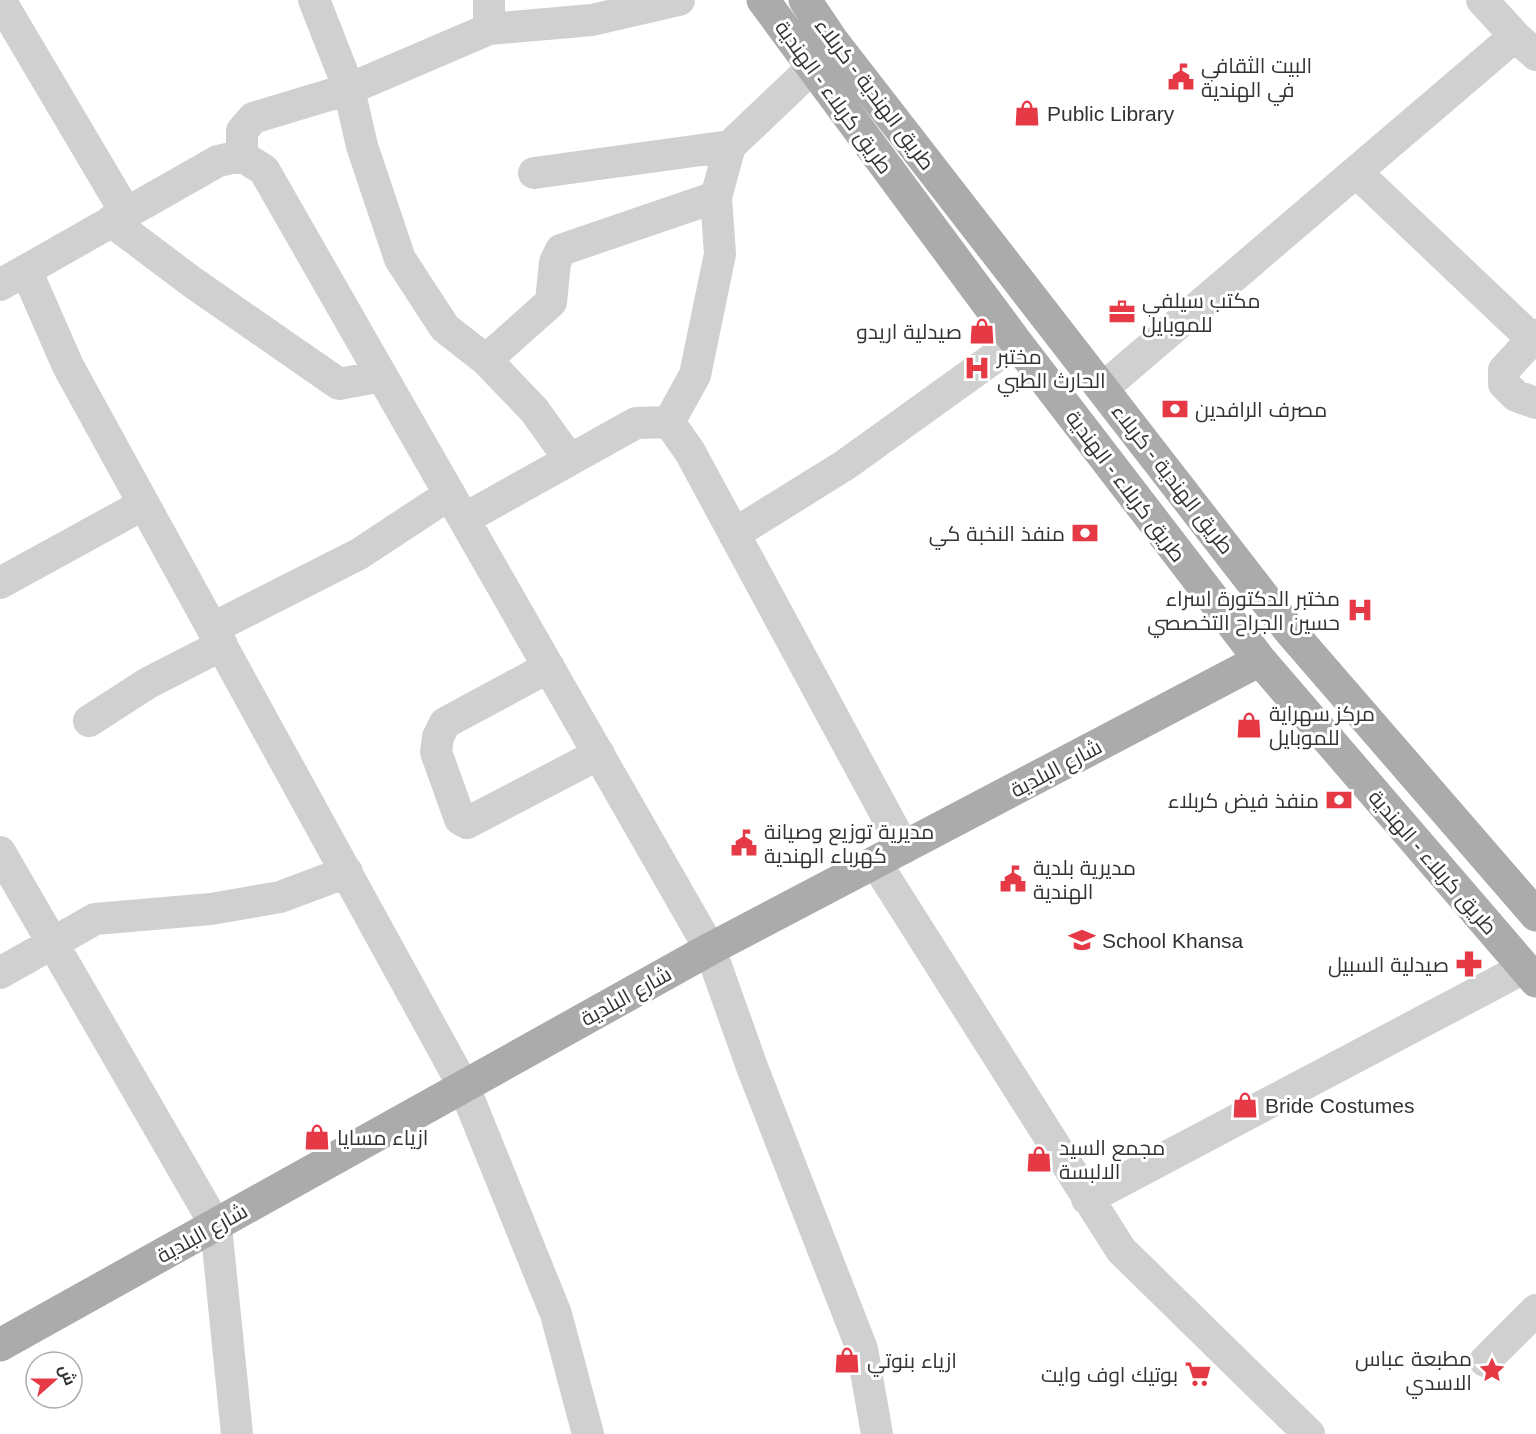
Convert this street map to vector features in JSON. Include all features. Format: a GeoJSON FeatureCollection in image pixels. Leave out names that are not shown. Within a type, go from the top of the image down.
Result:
{"type":"FeatureCollection","features":[{"type":"Feature","properties":{"kind":"main road","name":"طريق كربلاء - الهندية"},"geometry":{"type":"LineString","coordinates":[[763,0],[1016,342],[1260,660],[1530,974]]}},
{"type":"Feature","properties":{"kind":"main road","name":"طريق الهندية - كربلاء"},"geometry":{"type":"LineString","coordinates":[[805,0],[831,39],[1290,631],[1536,915]]}},
{"type":"Feature","properties":{"kind":"main road","name":"شارع البلدية"},"geometry":{"type":"LineString","coordinates":[[0,1345],[710,949],[1260,660]]}},
{"type":"Feature","properties":{"kind":"street"},"geometry":{"type":"LineString","coordinates":[[314,0],[349,89],[362,146],[400,259],[445,328],[486,360],[534,410],[570,460]]}},
{"type":"Feature","properties":{"kind":"street"},"geometry":{"type":"LineString","coordinates":[[242,156],[242,131],[253,118],[349,89],[489,15],[592,20],[679,0]]}},
{"type":"Feature","properties":{"kind":"street"},"geometry":{"type":"LineString","coordinates":[[1103,388],[1356,172],[1526,46],[1482,0]]}},
{"type":"Feature","properties":{"kind":"street"},"geometry":{"type":"LineString","coordinates":[[4,17],[119,217],[192,282],[339,384],[382,376]]}},
{"type":"Feature","properties":{"kind":"street"},"geometry":{"type":"LineString","coordinates":[[669,422],[695,375],[720,254],[716,198],[730,146],[812,68]]}},
{"type":"Feature","properties":{"kind":"street"},"geometry":{"type":"LineString","coordinates":[[534,173],[730,146]]}},
{"type":"Feature","properties":{"kind":"street"},"geometry":{"type":"LineString","coordinates":[[588,1434],[556,1314],[464,1087],[68,366],[13,277],[218,161],[242,156],[264,170],[710,949],[752,1067],[862,1349],[877,1434]]}},
{"type":"Feature","properties":{"kind":"street"},"geometry":{"type":"LineString","coordinates":[[1356,172],[1534,337],[1504,369],[1504,384],[1516,396],[1536,403]]}},
{"type":"Feature","properties":{"kind":"street"},"geometry":{"type":"LineString","coordinates":[[486,360],[551,302],[555,262],[561,250],[716,198]]}},
{"type":"Feature","properties":{"kind":"street"},"geometry":{"type":"LineString","coordinates":[[734,534],[845,465],[1016,342]]}},
{"type":"Feature","properties":{"kind":"street"},"geometry":{"type":"LineString","coordinates":[[88,721],[218,637],[358,554],[457,506],[570,460],[636,423],[669,422]]}},
{"type":"Feature","properties":{"kind":"street"},"geometry":{"type":"LineString","coordinates":[[669,422],[690,452],[904,848]]}},
{"type":"Feature","properties":{"kind":"street"},"geometry":{"type":"LineString","coordinates":[[0,584],[144,504]]}},
{"type":"Feature","properties":{"kind":"street"},"geometry":{"type":"LineString","coordinates":[[549,667],[445,723],[438,737],[436,752],[460,819],[467,823],[599,754]]}},
{"type":"Feature","properties":{"kind":"street"},"geometry":{"type":"LineString","coordinates":[[0,852],[216,1226],[237,1434]]}},
{"type":"Feature","properties":{"kind":"street"},"geometry":{"type":"LineString","coordinates":[[876,863],[1121,1250],[1309,1434]]}},
{"type":"Feature","properties":{"kind":"street"},"geometry":{"type":"LineString","coordinates":[[0,973],[94,919],[211,909],[280,897],[347,872]]}},
{"type":"Feature","properties":{"kind":"street"},"geometry":{"type":"LineString","coordinates":[[1087,1198],[1530,974]]}},
{"type":"Feature","properties":{"kind":"street"},"geometry":{"type":"LineString","coordinates":[[1485,1360],[1536,1310]]}},
{"type":"Feature","properties":{"kind":"place","name":"البيت الثقافي في الهندية"},"geometry":{"type":"Point","coordinates":[1181,77]}},
{"type":"Feature","properties":{"kind":"place","name":"Public Library"},"geometry":{"type":"Point","coordinates":[1027,113]}},
{"type":"Feature","properties":{"kind":"place","name":"مكتب سيلفي للموبايل"},"geometry":{"type":"Point","coordinates":[1122,312]}},
{"type":"Feature","properties":{"kind":"place","name":"صيدلية اريدو"},"geometry":{"type":"Point","coordinates":[982,331]}},
{"type":"Feature","properties":{"kind":"place","name":"مختبر الحارث الطبي"},"geometry":{"type":"Point","coordinates":[977,368]}},
{"type":"Feature","properties":{"kind":"place","name":"مصرف الرافدين"},"geometry":{"type":"Point","coordinates":[1175,409]}},
{"type":"Feature","properties":{"kind":"place","name":"منفذ النخبة كي"},"geometry":{"type":"Point","coordinates":[1085,533]}},
{"type":"Feature","properties":{"kind":"place","name":"مختبر الدكتورة اسراء حسين الجراح التخصصي"},"geometry":{"type":"Point","coordinates":[1360,610]}},
{"type":"Feature","properties":{"kind":"place","name":"مركز سهراية للموبايل"},"geometry":{"type":"Point","coordinates":[1249,725]}},
{"type":"Feature","properties":{"kind":"place","name":"منفذ فيض كربلاء"},"geometry":{"type":"Point","coordinates":[1339,800]}},
{"type":"Feature","properties":{"kind":"place","name":"مديرية توزيع وصيانة كهرباء الهندية"},"geometry":{"type":"Point","coordinates":[744,843]}},
{"type":"Feature","properties":{"kind":"place","name":"مديرية بلدية الهندية"},"geometry":{"type":"Point","coordinates":[1013,879]}},
{"type":"Feature","properties":{"kind":"place","name":"School Khansa"},"geometry":{"type":"Point","coordinates":[1082,940]}},
{"type":"Feature","properties":{"kind":"place","name":"صيدلية السبيل"},"geometry":{"type":"Point","coordinates":[1469,964]}},
{"type":"Feature","properties":{"kind":"place","name":"Bride Costumes"},"geometry":{"type":"Point","coordinates":[1245,1105]}},
{"type":"Feature","properties":{"kind":"place","name":"ازياء مسايا"},"geometry":{"type":"Point","coordinates":[317,1137]}},
{"type":"Feature","properties":{"kind":"place","name":"مجمع السيد الالبسة"},"geometry":{"type":"Point","coordinates":[1039,1159]}},
{"type":"Feature","properties":{"kind":"place","name":"ازياء بنوتي"},"geometry":{"type":"Point","coordinates":[847,1360]}},
{"type":"Feature","properties":{"kind":"place","name":"مطبعة عباس الاسدي"},"geometry":{"type":"Point","coordinates":[1492,1370]}},
{"type":"Feature","properties":{"kind":"place","name":"بوتيك اوف وايت"},"geometry":{"type":"Point","coordinates":[1198,1374]}}]}
